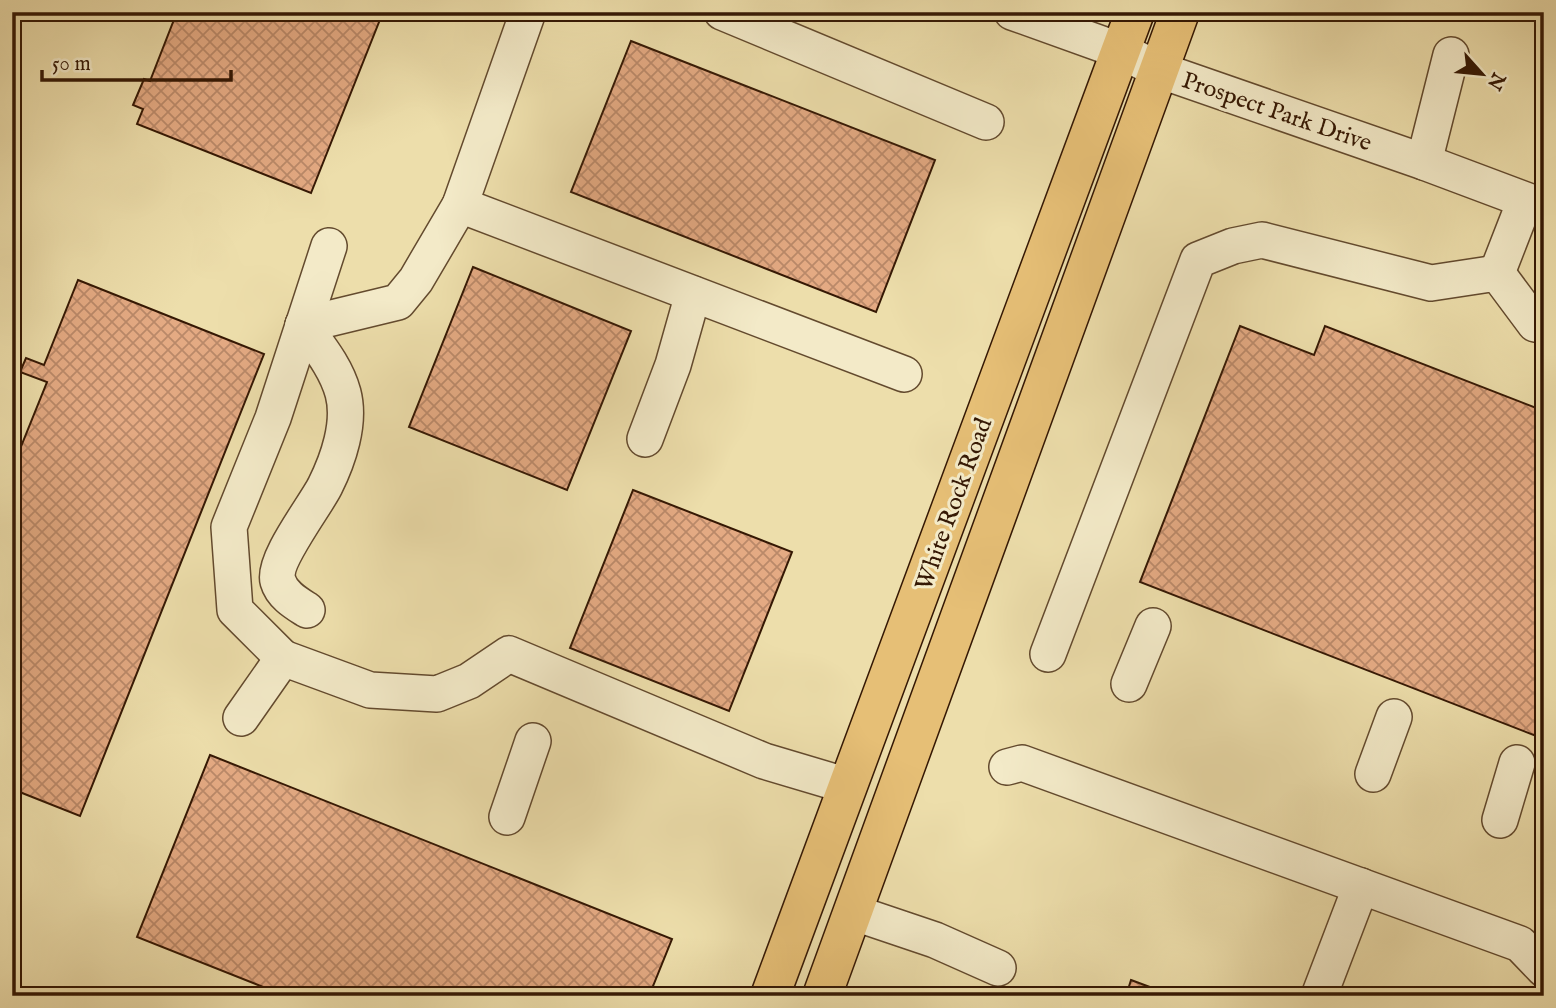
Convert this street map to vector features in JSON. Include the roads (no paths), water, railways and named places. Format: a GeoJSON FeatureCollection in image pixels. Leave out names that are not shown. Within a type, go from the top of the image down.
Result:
{"type":"FeatureCollection","features":[{"type":"Feature","properties":{"kind":"main road","name":"White Rock Road"},"geometry":{"type":"LineString","coordinates":[[770,996],[1135,12]]}},
{"type":"Feature","properties":{"kind":"main road","name":"White Rock Road"},"geometry":{"type":"LineString","coordinates":[[822,996],[1180,12]]}},
{"type":"Feature","properties":{"kind":"street"},"geometry":{"type":"LineString","coordinates":[[303,325],[398,302],[416,280],[460,205],[528,12]]}},
{"type":"Feature","properties":{"kind":"street"},"geometry":{"type":"LineString","coordinates":[[722,12],[986,122]]}},
{"type":"Feature","properties":{"kind":"street","name":"Prospect Park Drive"},"geometry":{"type":"LineString","coordinates":[[1012,12],[1121,51],[1159,70],[1424,162],[1534,204]]}},
{"type":"Feature","properties":{"kind":"street"},"geometry":{"type":"LineString","coordinates":[[1424,162],[1451,55]]}},
{"type":"Feature","properties":{"kind":"street"},"geometry":{"type":"LineString","coordinates":[[1497,273],[1534,204]]}},
{"type":"Feature","properties":{"kind":"street"},"geometry":{"type":"LineString","coordinates":[[460,205],[904,374]]}},
{"type":"Feature","properties":{"kind":"street"},"geometry":{"type":"LineString","coordinates":[[1048,654],[1198,260],[1233,246],[1262,240],[1431,283],[1497,273]]}},
{"type":"Feature","properties":{"kind":"street"},"geometry":{"type":"LineString","coordinates":[[331,242],[273,418],[229,527],[235,610],[283,658],[370,690],[437,694],[469,681],[509,654],[764,761],[848,786]]}},
{"type":"Feature","properties":{"kind":"street"},"geometry":{"type":"LineString","coordinates":[[1497,273],[1535,324]]}},
{"type":"Feature","properties":{"kind":"street"},"geometry":{"type":"LineString","coordinates":[[645,439],[673,365],[693,294]]}},
{"type":"Feature","properties":{"kind":"street"},"geometry":{"type":"LineString","coordinates":[[303,325],[329,360],[343,394],[344,423],[338,457],[324,488],[280,563],[277,580],[289,597],[307,610]]}},
{"type":"Feature","properties":{"kind":"street"},"geometry":{"type":"LineString","coordinates":[[1129,684],[1153,626]]}},
{"type":"Feature","properties":{"kind":"street"},"geometry":{"type":"LineString","coordinates":[[242,718],[283,658]]}},
{"type":"Feature","properties":{"kind":"street"},"geometry":{"type":"LineString","coordinates":[[1373,774],[1394,717]]}},
{"type":"Feature","properties":{"kind":"street"},"geometry":{"type":"LineString","coordinates":[[506,817],[533,741]]}},
{"type":"Feature","properties":{"kind":"street"},"geometry":{"type":"LineString","coordinates":[[1007,767],[1022,763],[1520,944],[1541,959]]}},
{"type":"Feature","properties":{"kind":"street"},"geometry":{"type":"LineString","coordinates":[[1500,820],[1517,763]]}},
{"type":"Feature","properties":{"kind":"street"},"geometry":{"type":"LineString","coordinates":[[1318,996],[1361,886]]}},
{"type":"Feature","properties":{"kind":"street"},"geometry":{"type":"LineString","coordinates":[[852,912],[935,940],[998,968]]}}]}
